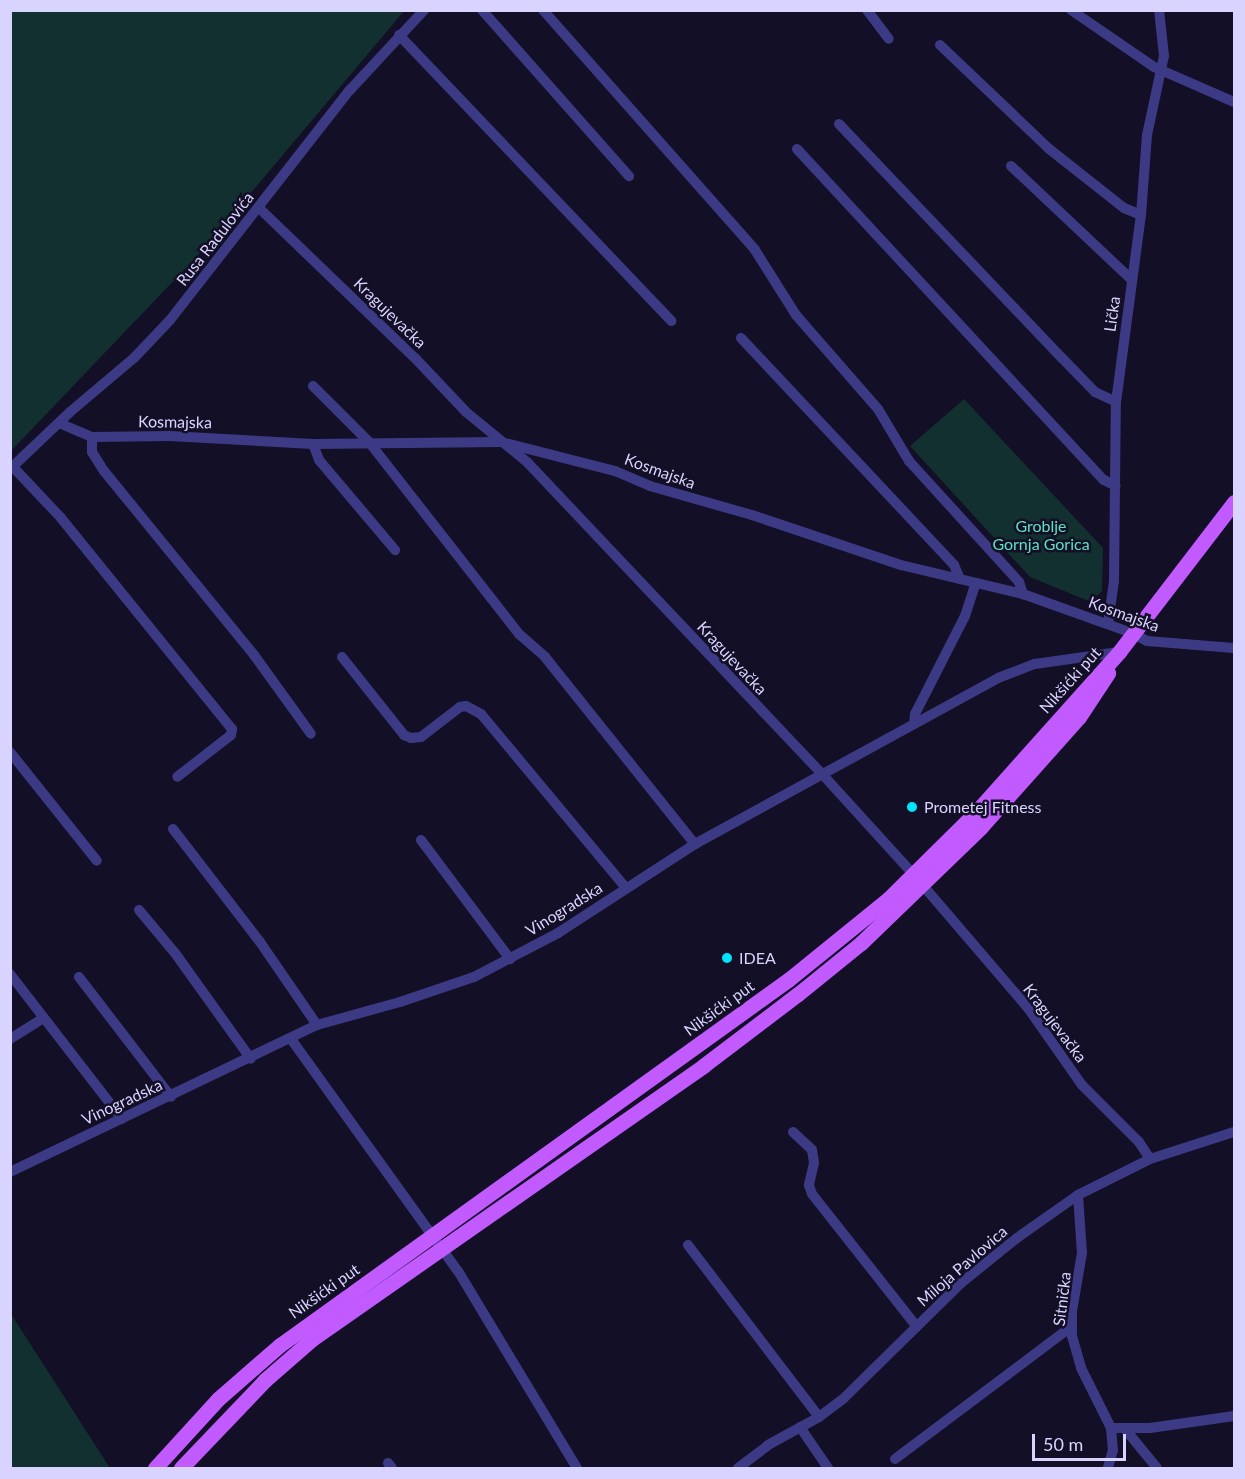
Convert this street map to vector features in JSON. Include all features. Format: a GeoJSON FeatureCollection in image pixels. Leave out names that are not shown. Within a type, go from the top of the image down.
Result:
{"type":"FeatureCollection","features":[{"type":"Feature","properties":{"kind":"main road","name":"Nikšićki put"},"geometry":{"type":"LineString","coordinates":[[155,1468],[201,1416],[261,1360],[438,1242],[803,970],[918,881],[976,812],[1119,652],[1234,502]]}},
{"type":"Feature","properties":{"kind":"main road"},"geometry":{"type":"LineString","coordinates":[[181,1468],[222,1423],[287,1359],[438,1242]]}},
{"type":"Feature","properties":{"kind":"street","name":"Rusa Radulovića"},"geometry":{"type":"LineString","coordinates":[[12,468],[152,340],[200,284],[238,230],[259,208],[350,90],[424,10]]}},
{"type":"Feature","properties":{"kind":"street"},"geometry":{"type":"LineString","coordinates":[[482,10],[629,176]]}},
{"type":"Feature","properties":{"kind":"street"},"geometry":{"type":"LineString","coordinates":[[543,10],[755,250],[796,315],[878,409],[909,461],[1019,582],[1023,594]]}},
{"type":"Feature","properties":{"kind":"street"},"geometry":{"type":"LineString","coordinates":[[867,10],[889,39]]}},
{"type":"Feature","properties":{"kind":"street"},"geometry":{"type":"LineString","coordinates":[[1071,10],[1125,49],[1161,70],[1234,102]]}},
{"type":"Feature","properties":{"kind":"street","name":"Lička"},"geometry":{"type":"LineString","coordinates":[[1108,624],[1114,581],[1116,402],[1141,215],[1147,135],[1161,70],[1164,44],[1159,10]]}},
{"type":"Feature","properties":{"kind":"street"},"geometry":{"type":"LineString","coordinates":[[399,35],[671,321]]}},
{"type":"Feature","properties":{"kind":"street"},"geometry":{"type":"LineString","coordinates":[[940,45],[1048,148],[1124,208],[1141,215]]}},
{"type":"Feature","properties":{"kind":"street"},"geometry":{"type":"LineString","coordinates":[[839,124],[1095,392],[1116,402]]}},
{"type":"Feature","properties":{"kind":"street"},"geometry":{"type":"LineString","coordinates":[[797,149],[1104,480],[1116,486]]}},
{"type":"Feature","properties":{"kind":"street"},"geometry":{"type":"LineString","coordinates":[[1011,166],[1132,280]]}},
{"type":"Feature","properties":{"kind":"street","name":"Kragujevačka"},"geometry":{"type":"LineString","coordinates":[[259,208],[415,358],[466,412],[527,462],[823,776],[1028,1008],[1082,1085],[1139,1142],[1150,1159]]}},
{"type":"Feature","properties":{"kind":"street"},"geometry":{"type":"LineString","coordinates":[[741,338],[954,565],[960,579]]}},
{"type":"Feature","properties":{"kind":"street"},"geometry":{"type":"LineString","coordinates":[[313,386],[369,442],[519,634],[545,657],[695,844]]}},
{"type":"Feature","properties":{"kind":"street","name":"Kosmajska"},"geometry":{"type":"LineString","coordinates":[[59,423],[92,437],[169,436],[313,444],[501,442],[615,471],[677,495],[752,515],[902,565],[1023,594],[1155,643],[1234,648]]}},
{"type":"Feature","properties":{"kind":"street"},"geometry":{"type":"LineString","coordinates":[[92,437],[92,452],[104,471],[254,655],[311,734]]}},
{"type":"Feature","properties":{"kind":"street"},"geometry":{"type":"LineString","coordinates":[[313,444],[319,460],[395,550]]}},
{"type":"Feature","properties":{"kind":"street"},"geometry":{"type":"LineString","coordinates":[[12,468],[61,518],[232,729],[231,735],[177,777]]}},
{"type":"Feature","properties":{"kind":"street"},"geometry":{"type":"LineString","coordinates":[[914,724],[915,714],[965,616],[976,583]]}},
{"type":"Feature","properties":{"kind":"street","name":"Vinogradska"},"geometry":{"type":"LineString","coordinates":[[10,1172],[251,1059],[317,1025],[474,977],[510,959],[558,933],[695,844],[823,776],[998,678],[1035,664],[1119,652]]}},
{"type":"Feature","properties":{"kind":"street"},"geometry":{"type":"LineString","coordinates":[[342,657],[405,735],[411,738],[421,737],[460,707],[466,706],[481,714],[626,888]]}},
{"type":"Feature","properties":{"kind":"street"},"geometry":{"type":"LineString","coordinates":[[10,752],[97,861]]}},
{"type":"Feature","properties":{"kind":"street"},"geometry":{"type":"LineString","coordinates":[[174,829],[260,942],[317,1025]]}},
{"type":"Feature","properties":{"kind":"street"},"geometry":{"type":"LineString","coordinates":[[421,840],[510,959]]}},
{"type":"Feature","properties":{"kind":"street"},"geometry":{"type":"LineString","coordinates":[[139,910],[175,953],[251,1059]]}},
{"type":"Feature","properties":{"kind":"street"},"geometry":{"type":"LineString","coordinates":[[10,974],[122,1119]]}},
{"type":"Feature","properties":{"kind":"street"},"geometry":{"type":"LineString","coordinates":[[79,977],[171,1097]]}},
{"type":"Feature","properties":{"kind":"street"},"geometry":{"type":"LineString","coordinates":[[10,1039],[43,1018]]}},
{"type":"Feature","properties":{"kind":"street"},"geometry":{"type":"LineString","coordinates":[[291,1039],[438,1242],[487,1317],[577,1468]]}},
{"type":"Feature","properties":{"kind":"street"},"geometry":{"type":"LineString","coordinates":[[793,1132],[812,1150],[814,1163],[809,1185],[812,1194],[917,1327]]}},
{"type":"Feature","properties":{"kind":"street","name":"Miloja Pavlovica"},"geometry":{"type":"LineString","coordinates":[[738,1468],[768,1445],[819,1417],[858,1386],[986,1262],[1078,1195],[1150,1159],[1234,1132]]}},
{"type":"Feature","properties":{"kind":"street","name":"Sitnička"},"geometry":{"type":"LineString","coordinates":[[1078,1195],[1082,1253],[1072,1326],[1076,1358],[1111,1428],[1113,1450],[1108,1468]]}},
{"type":"Feature","properties":{"kind":"street"},"geometry":{"type":"LineString","coordinates":[[688,1245],[819,1417]]}},
{"type":"Feature","properties":{"kind":"street"},"geometry":{"type":"LineString","coordinates":[[895,1460],[1072,1326]]}},
{"type":"Feature","properties":{"kind":"street"},"geometry":{"type":"LineString","coordinates":[[1111,1428],[1125,1429],[1202,1422],[1234,1416]]}},
{"type":"Feature","properties":{"kind":"street"},"geometry":{"type":"LineString","coordinates":[[800,1427],[828,1468]]}},
{"type":"Feature","properties":{"kind":"street"},"geometry":{"type":"LineString","coordinates":[[1125,1429],[1157,1468]]}},
{"type":"Feature","properties":{"kind":"green space"},"geometry":{"type":"Polygon","coordinates":[[[11,10],[404,11],[202,251],[11,451],[11,10]]]}},
{"type":"Feature","properties":{"kind":"green space","name":"Groblje Gornja Gorica"},"geometry":{"type":"Polygon","coordinates":[[[964,399],[1103,548],[1102,591],[1091,602],[1030,577],[910,446],[964,399]]]}},
{"type":"Feature","properties":{"kind":"green space"},"geometry":{"type":"Polygon","coordinates":[[[11,1314],[110,1468],[11,1468],[11,1314]]]}},
{"type":"Feature","properties":{"kind":"place","name":"Prometej Fitness"},"geometry":{"type":"Point","coordinates":[912,807]}},
{"type":"Feature","properties":{"kind":"place","name":"IDEA"},"geometry":{"type":"Point","coordinates":[727,958]}}]}
